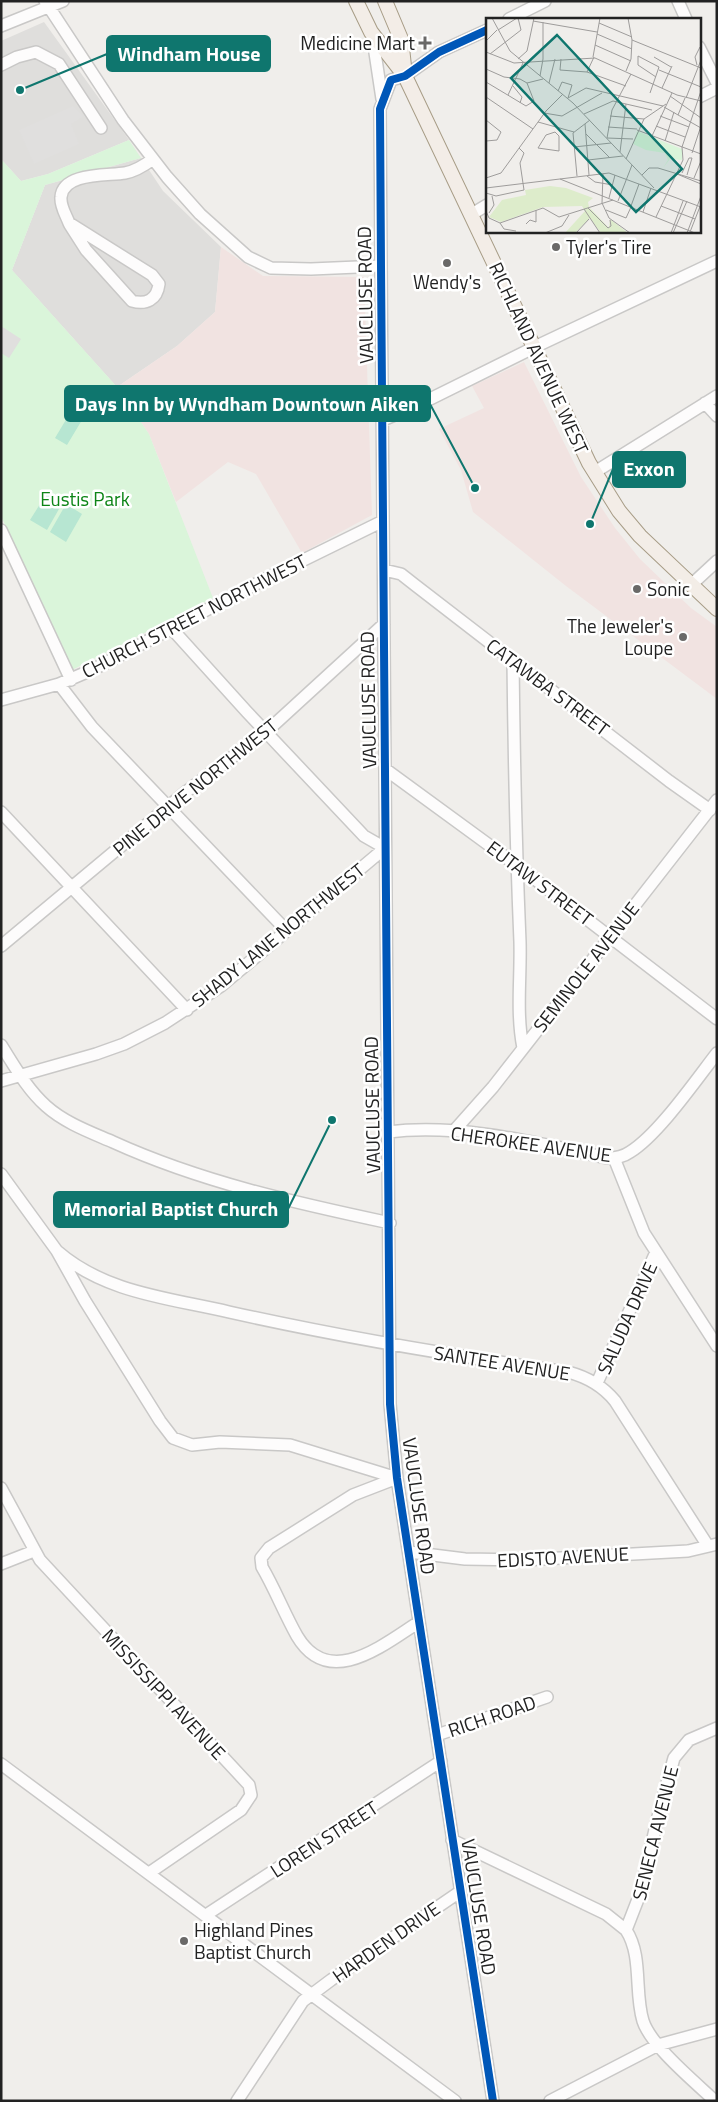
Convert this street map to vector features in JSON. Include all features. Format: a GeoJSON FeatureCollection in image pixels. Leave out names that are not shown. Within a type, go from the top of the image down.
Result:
{"type":"FeatureCollection","features":[{"type":"Feature","properties":{"kind":"main road","name":"RICHLAND AVENUE WEST"},"geometry":{"type":"LineString","coordinates":[[356,1],[370,30],[405,76],[536,349],[560,406],[595,472],[619,511],[640,536],[690,586],[717,609]]}},
{"type":"Feature","properties":{"kind":"main road","name":"RICHLAND AVENUE WEST"},"geometry":{"type":"LineString","coordinates":[[386,1],[401,39],[405,76]]}},
{"type":"Feature","properties":{"kind":"main road"},"geometry":{"type":"LineString","coordinates":[[370,30],[384,28],[390,22],[392,16]]}},
{"type":"Feature","properties":{"kind":"street"},"geometry":{"type":"LineString","coordinates":[[1,26],[47,3],[63,1]]}},
{"type":"Feature","properties":{"kind":"street"},"geometry":{"type":"LineString","coordinates":[[511,18],[545,1]]}},
{"type":"Feature","properties":{"kind":"street"},"geometry":{"type":"LineString","coordinates":[[678,1],[686,18]]}},
{"type":"Feature","properties":{"kind":"street"},"geometry":{"type":"LineString","coordinates":[[47,3],[123,120],[153,159],[200,214],[231,243],[261,265],[271,268],[311,269],[381,266]]}},
{"type":"Feature","properties":{"kind":"street","name":"VAUCLUSE ROAD"},"geometry":{"type":"LineString","coordinates":[[370,30],[382,101],[381,266],[390,1404],[397,1478],[493,2101]]}},
{"type":"Feature","properties":{"kind":"street"},"geometry":{"type":"LineString","coordinates":[[382,101],[390,80],[405,76],[439,52],[486,30]]}},
{"type":"Feature","properties":{"kind":"street"},"geometry":{"type":"LineString","coordinates":[[700,49],[716,82],[700,96]]}},
{"type":"Feature","properties":{"kind":"street"},"geometry":{"type":"LineString","coordinates":[[1,66],[18,57],[36,52],[59,64],[81,101],[102,128]]}},
{"type":"Feature","properties":{"kind":"street"},"geometry":{"type":"LineString","coordinates":[[69,223],[152,275],[159,284],[154,298],[147,302],[132,302],[86,250],[69,223],[61,197],[62,190],[82,177],[131,171],[153,159]]}},
{"type":"Feature","properties":{"kind":"street"},"geometry":{"type":"LineString","coordinates":[[472,214],[486,206]]}},
{"type":"Feature","properties":{"kind":"street"},"geometry":{"type":"LineString","coordinates":[[383,420],[717,262]]}},
{"type":"Feature","properties":{"kind":"street"},"geometry":{"type":"LineString","coordinates":[[595,472],[717,396]]}},
{"type":"Feature","properties":{"kind":"street"},"geometry":{"type":"LineString","coordinates":[[706,403],[717,416]]}},
{"type":"Feature","properties":{"kind":"street","name":"CHURCH STREET NORTHWEST"},"geometry":{"type":"LineString","coordinates":[[1,700],[71,680],[383,521]]}},
{"type":"Feature","properties":{"kind":"street"},"geometry":{"type":"LineString","coordinates":[[1,530],[71,680]]}},
{"type":"Feature","properties":{"kind":"street"},"geometry":{"type":"LineString","coordinates":[[690,586],[717,561]]}},
{"type":"Feature","properties":{"kind":"street","name":"CATAWBA STREET"},"geometry":{"type":"LineString","coordinates":[[384,570],[401,574],[669,781],[713,805]]}},
{"type":"Feature","properties":{"kind":"street","name":"PINE DRIVE NORTHWEST"},"geometry":{"type":"LineString","coordinates":[[1,946],[213,770],[266,732],[384,624]]}},
{"type":"Feature","properties":{"kind":"street"},"geometry":{"type":"LineString","coordinates":[[172,629],[364,836],[385,848]]}},
{"type":"Feature","properties":{"kind":"street"},"geometry":{"type":"LineString","coordinates":[[514,661],[515,864],[520,944],[518,1022],[523,1048]]}},
{"type":"Feature","properties":{"kind":"street"},"geometry":{"type":"LineString","coordinates":[[58,684],[92,727],[286,930]]}},
{"type":"Feature","properties":{"kind":"street","name":"EUTAW STREET"},"geometry":{"type":"LineString","coordinates":[[385,769],[611,936],[717,1019]]}},
{"type":"Feature","properties":{"kind":"street","name":"SEMINOLE AVENUE"},"geometry":{"type":"LineString","coordinates":[[453,1132],[523,1048],[713,805]]}},
{"type":"Feature","properties":{"kind":"street"},"geometry":{"type":"LineString","coordinates":[[1,812],[187,1010]]}},
{"type":"Feature","properties":{"kind":"street","name":"SHADY LANE NORTHWEST"},"geometry":{"type":"LineString","coordinates":[[1,1081],[74,1062],[124,1044],[187,1010],[221,986],[385,848]]}},
{"type":"Feature","properties":{"kind":"street"},"geometry":{"type":"LineString","coordinates":[[1,1045],[20,1076],[40,1100],[57,1114],[78,1126],[178,1170],[231,1186],[390,1223]]}},
{"type":"Feature","properties":{"kind":"street","name":"CHEROKEE AVENUE"},"geometry":{"type":"LineString","coordinates":[[388,1132],[424,1130],[453,1132],[614,1158],[628,1154],[645,1139],[717,1053]]}},
{"type":"Feature","properties":{"kind":"street"},"geometry":{"type":"LineString","coordinates":[[614,1158],[644,1233],[717,1346]]}},
{"type":"Feature","properties":{"kind":"street"},"geometry":{"type":"LineString","coordinates":[[1,1174],[57,1251],[169,1434],[178,1440],[192,1445],[220,1442],[290,1445],[397,1478]]}},
{"type":"Feature","properties":{"kind":"street","name":"SANTEE AVENUE"},"geometry":{"type":"LineString","coordinates":[[57,1251],[88,1274],[113,1285],[183,1303],[389,1344],[568,1372],[597,1383],[615,1401],[712,1545]]}},
{"type":"Feature","properties":{"kind":"street","name":"SALUDA DRIVE"},"geometry":{"type":"LineString","coordinates":[[597,1383],[656,1252]]}},
{"type":"Feature","properties":{"kind":"street"},"geometry":{"type":"LineString","coordinates":[[397,1478],[353,1495],[269,1548],[261,1558],[262,1567],[298,1637],[312,1654],[325,1661],[346,1660],[377,1650],[419,1622]]}},
{"type":"Feature","properties":{"kind":"street","name":"MISSISSIPPI AVENUE"},"geometry":{"type":"LineString","coordinates":[[1,1488],[34,1551],[70,1593],[250,1786],[251,1796],[241,1810],[150,1873]]}},
{"type":"Feature","properties":{"kind":"street","name":"EDISTO AVENUE"},"geometry":{"type":"LineString","coordinates":[[409,1552],[465,1560],[524,1560],[688,1551],[712,1545]]}},
{"type":"Feature","properties":{"kind":"street"},"geometry":{"type":"LineString","coordinates":[[1,1564],[34,1551]]}},
{"type":"Feature","properties":{"kind":"street","name":"RICH ROAD"},"geometry":{"type":"LineString","coordinates":[[437,1735],[548,1697]]}},
{"type":"Feature","properties":{"kind":"street","name":"SENECA AVENUE"},"geometry":{"type":"LineString","coordinates":[[452,1840],[599,1911],[614,1919],[626,1930],[640,1894],[674,1758],[689,1740],[717,1728]]}},
{"type":"Feature","properties":{"kind":"street","name":"LOREN STREET"},"geometry":{"type":"LineString","coordinates":[[206,1915],[440,1761]]}},
{"type":"Feature","properties":{"kind":"street"},"geometry":{"type":"LineString","coordinates":[[1,1764],[455,2101]]}},
{"type":"Feature","properties":{"kind":"street","name":"HARDEN DRIVE"},"geometry":{"type":"LineString","coordinates":[[237,2101],[296,2010],[311,1994],[460,1892]]}},
{"type":"Feature","properties":{"kind":"street"},"geometry":{"type":"LineString","coordinates":[[626,1930],[632,1940],[643,2020],[658,2045],[714,2101]]}},
{"type":"Feature","properties":{"kind":"street"},"geometry":{"type":"LineString","coordinates":[[550,2101],[658,2045],[717,2029]]}},
{"type":"Feature","properties":{"kind":"shaded area"},"geometry":{"type":"Polygon","coordinates":[[[44,22],[129,140],[48,174],[21,181],[1,159],[1,41],[44,22]]]}},
{"type":"Feature","properties":{"kind":"shaded area"},"geometry":{"type":"Polygon","coordinates":[[[73,106],[84,116],[71,124],[79,144],[34,164],[19,130],[73,106]]]}},
{"type":"Feature","properties":{"kind":"shaded area"},"geometry":{"type":"Polygon","coordinates":[[[141,158],[163,191],[221,247],[215,312],[177,346],[117,387],[12,270],[45,185],[141,158]]]}},
{"type":"Feature","properties":{"kind":"shaded area"},"geometry":{"type":"Polygon","coordinates":[[[221,247],[263,276],[364,277],[372,515],[302,553],[256,474],[228,462],[176,502],[149,434],[117,387],[177,346],[215,312],[221,247]]]}},
{"type":"Feature","properties":{"kind":"shaded area"},"geometry":{"type":"Polygon","coordinates":[[[1,326],[21,339],[9,358],[1,353],[1,326]]]}},
{"type":"Feature","properties":{"kind":"shaded area"},"geometry":{"type":"Polygon","coordinates":[[[524,362],[581,477],[615,528],[640,559],[691,608],[717,627],[717,699],[566,586],[473,512],[461,470],[439,429],[484,408],[472,386],[524,362]]]}},
{"type":"Feature","properties":{"kind":"green space","name":"Eustis Park"},"geometry":{"type":"Polygon","coordinates":[[[129,140],[141,158],[45,185],[12,270],[117,387],[149,434],[213,598],[72,670],[1,516],[1,159],[21,181],[48,174],[129,140]]]}},
{"type":"Feature","properties":{"kind":"green space"},"geometry":{"type":"Polygon","coordinates":[[[70,413],[82,420],[67,445],[55,438],[70,413]]]}},
{"type":"Feature","properties":{"kind":"green space"},"geometry":{"type":"Polygon","coordinates":[[[47,493],[63,502],[47,530],[30,520],[47,493]]]}},
{"type":"Feature","properties":{"kind":"green space"},"geometry":{"type":"Polygon","coordinates":[[[66,504],[82,514],[66,542],[50,532],[66,504]]]}},
{"type":"Feature","properties":{"kind":"cycle path"},"geometry":{"type":"LineString","coordinates":[[486,30],[439,52],[405,76],[391,80],[380,109],[390,1404],[397,1478],[493,2101]]}},
{"type":"Feature","properties":{"kind":"place","name":"Medicine Mart"},"geometry":{"type":"Point","coordinates":[425,43]}},
{"type":"Feature","properties":{"kind":"place","name":"Windham House"},"geometry":{"type":"Point","coordinates":[20,90]}},
{"type":"Feature","properties":{"kind":"place","name":"Tyler's Tire"},"geometry":{"type":"Point","coordinates":[556,247]}},
{"type":"Feature","properties":{"kind":"place","name":"Wendy's"},"geometry":{"type":"Point","coordinates":[447,263]}},
{"type":"Feature","properties":{"kind":"place","name":"Days Inn by Wyndham Downtown Aiken"},"geometry":{"type":"Point","coordinates":[475,488]}},
{"type":"Feature","properties":{"kind":"place","name":"Exxon"},"geometry":{"type":"Point","coordinates":[590,524]}},
{"type":"Feature","properties":{"kind":"place","name":"Sonic"},"geometry":{"type":"Point","coordinates":[637,589]}},
{"type":"Feature","properties":{"kind":"place","name":"The Jeweler's Loupe"},"geometry":{"type":"Point","coordinates":[683,637]}},
{"type":"Feature","properties":{"kind":"place","name":"Memorial Baptist Church"},"geometry":{"type":"Point","coordinates":[332,1120]}},
{"type":"Feature","properties":{"kind":"place","name":"Highland Pines Baptist Church"},"geometry":{"type":"Point","coordinates":[184,1941]}}]}
